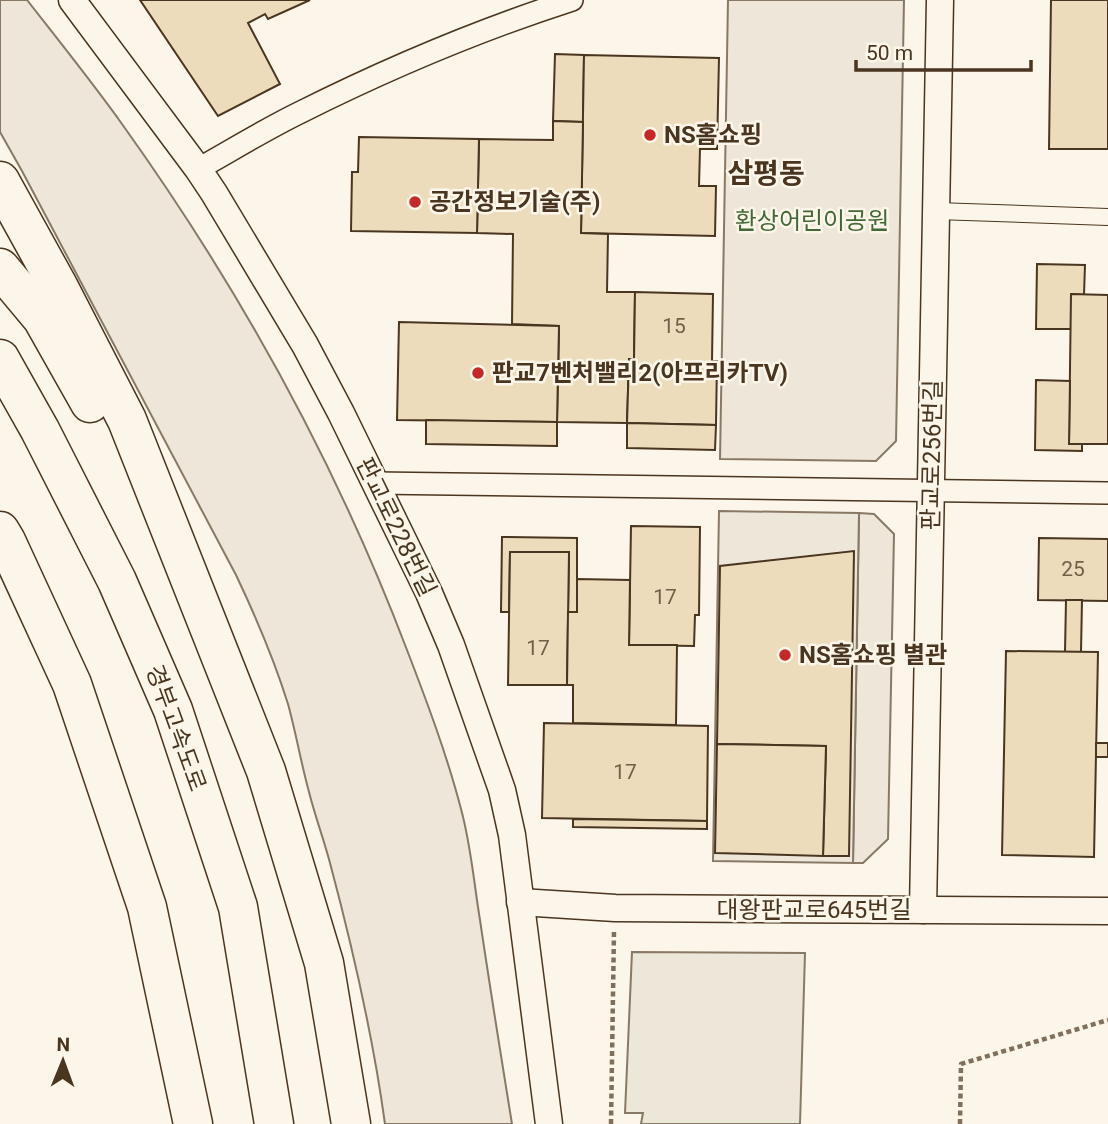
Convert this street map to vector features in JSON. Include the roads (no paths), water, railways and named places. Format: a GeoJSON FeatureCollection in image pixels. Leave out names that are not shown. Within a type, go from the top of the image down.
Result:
{"type":"FeatureCollection","features":[{"type":"Feature","properties":{"kind":"highway"},"geometry":{"type":"LineString","coordinates":[[0,181],[127,420],[266,771],[324,963],[351,1124]]}},
{"type":"Feature","properties":{"kind":"highway"},"geometry":{"type":"LineString","coordinates":[[0,268],[42,318],[203,615]]}},
{"type":"Feature","properties":{"kind":"highway","name":"경부고속도로"},"geometry":{"type":"LineString","coordinates":[[0,359],[40,430],[117,581],[173,710],[238,907],[274,1124]]}},
{"type":"Feature","properties":{"kind":"highway"},"geometry":{"type":"LineString","coordinates":[[0,531],[72,684],[147,907],[193,1124]]}},
{"type":"Feature","properties":{"kind":"street","name":"판교로228번길"},"geometry":{"type":"LineString","coordinates":[[72,0],[198,169],[247,247],[341,413],[429,593],[451,645],[502,790],[512,835],[549,1124]]}},
{"type":"Feature","properties":{"kind":"street"},"geometry":{"type":"LineString","coordinates":[[198,169],[298,113],[384,71],[480,32],[572,0]]}},
{"type":"Feature","properties":{"kind":"street","name":"판교로256번길"},"geometry":{"type":"LineString","coordinates":[[923,910],[940,0]]}},
{"type":"Feature","properties":{"kind":"street"},"geometry":{"type":"LineString","coordinates":[[936,211],[1108,217]]}},
{"type":"Feature","properties":{"kind":"street"},"geometry":{"type":"LineString","coordinates":[[374,483],[1108,493]]}},
{"type":"Feature","properties":{"kind":"street","name":"대왕판교로645번길"},"geometry":{"type":"LineString","coordinates":[[520,902],[615,908],[1108,911]]}},
{"type":"Feature","properties":{"kind":"place","name":"NS홈쇼핑"},"geometry":{"type":"Point","coordinates":[650,135]}},
{"type":"Feature","properties":{"kind":"place","name":"공간정보기술(주)"},"geometry":{"type":"Point","coordinates":[415,202]}},
{"type":"Feature","properties":{"kind":"place","name":"판교7벤처밸리2(아프리카TV)"},"geometry":{"type":"Point","coordinates":[478,373]}},
{"type":"Feature","properties":{"kind":"place","name":"NS홈쇼핑 별관"},"geometry":{"type":"Point","coordinates":[785,655]}},
{"type":"Feature","properties":{"kind":"district","name":"삼평동"},"geometry":{"type":"Point","coordinates":[766,173]}},
{"type":"Feature","properties":{"kind":"park label","name":"환상어린이공원"},"geometry":{"type":"Point","coordinates":[812,221]}}]}
